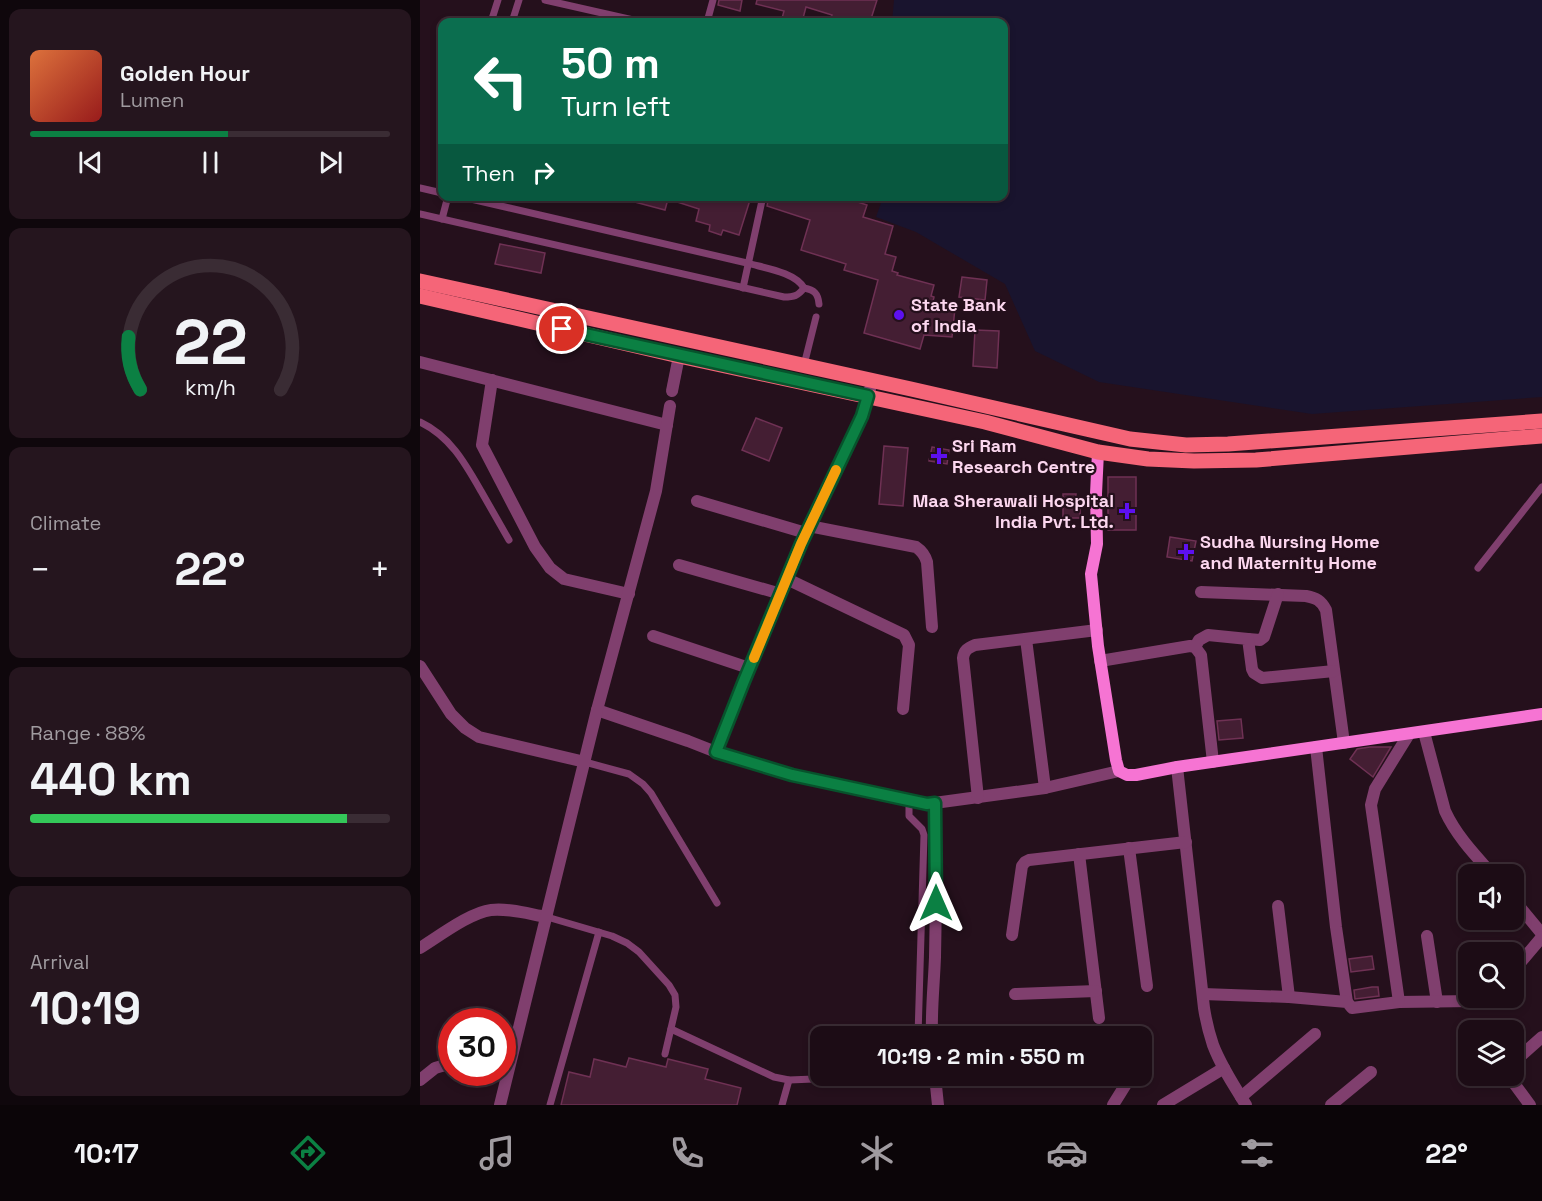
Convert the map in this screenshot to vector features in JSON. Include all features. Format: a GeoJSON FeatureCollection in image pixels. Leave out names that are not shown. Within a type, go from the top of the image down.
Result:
{"type":"FeatureCollection","features":[{"type":"Feature","properties":{"kind":"main road"},"geometry":{"type":"LineString","coordinates":[[420,280],[1130,439],[1186,444],[1228,444],[1542,421]]}},
{"type":"Feature","properties":{"kind":"main road"},"geometry":{"type":"LineString","coordinates":[[420,296],[679,356],[985,422],[1098,452],[1148,459],[1256,460],[1542,436]]}},
{"type":"Feature","properties":{"kind":"street"},"geometry":{"type":"LineString","coordinates":[[672,391],[679,356]]}},
{"type":"Feature","properties":{"kind":"street"},"geometry":{"type":"LineString","coordinates":[[420,362],[667,425]]}},
{"type":"Feature","properties":{"kind":"street"},"geometry":{"type":"LineString","coordinates":[[492,380],[482,446],[535,547],[550,568],[564,579],[629,594]]}},
{"type":"Feature","properties":{"kind":"street"},"geometry":{"type":"LineString","coordinates":[[716,752],[807,530],[862,416],[873,380]]}},
{"type":"Feature","properties":{"kind":"street"},"geometry":{"type":"LineString","coordinates":[[516,1032],[547,917],[597,710],[656,491],[670,406]]}},
{"type":"Feature","properties":{"kind":"street"},"geometry":{"type":"LineString","coordinates":[[1098,452],[1097,543],[1090,574],[1100,661],[1119,771]]}},
{"type":"Feature","properties":{"kind":"street"},"geometry":{"type":"LineString","coordinates":[[697,501],[807,530],[916,547],[925,555],[927,562],[932,627]]}},
{"type":"Feature","properties":{"kind":"street"},"geometry":{"type":"LineString","coordinates":[[679,565],[781,594]]}},
{"type":"Feature","properties":{"kind":"street"},"geometry":{"type":"LineString","coordinates":[[787,579],[904,635],[909,645],[903,709]]}},
{"type":"Feature","properties":{"kind":"street"},"geometry":{"type":"LineString","coordinates":[[1201,592],[1306,596],[1322,602],[1326,610],[1344,743]]}},
{"type":"Feature","properties":{"kind":"street"},"geometry":{"type":"LineString","coordinates":[[1195,647],[1199,640],[1208,635],[1260,640],[1264,637],[1278,594]]}},
{"type":"Feature","properties":{"kind":"street"},"geometry":{"type":"LineString","coordinates":[[978,798],[964,651],[975,645],[1096,630]]}},
{"type":"Feature","properties":{"kind":"street"},"geometry":{"type":"LineString","coordinates":[[653,636],[749,669]]}},
{"type":"Feature","properties":{"kind":"street"},"geometry":{"type":"LineString","coordinates":[[1026,639],[1045,788]]}},
{"type":"Feature","properties":{"kind":"street"},"geometry":{"type":"LineString","coordinates":[[1248,639],[1252,669],[1263,678],[1334,671]]}},
{"type":"Feature","properties":{"kind":"street"},"geometry":{"type":"LineString","coordinates":[[1100,661],[1195,647],[1201,655],[1213,762]]}},
{"type":"Feature","properties":{"kind":"street"},"geometry":{"type":"LineString","coordinates":[[420,666],[451,714],[465,728],[479,736],[585,762]]}},
{"type":"Feature","properties":{"kind":"street"},"geometry":{"type":"LineString","coordinates":[[597,710],[716,752],[792,775],[927,804],[1045,788],[1119,771],[1127,775],[1136,775],[1542,714]]}},
{"type":"Feature","properties":{"kind":"street"},"geometry":{"type":"LineString","coordinates":[[1424,732],[1445,811],[1466,845],[1483,864]]}},
{"type":"Feature","properties":{"kind":"street"},"geometry":{"type":"LineString","coordinates":[[1399,1002],[1371,805],[1375,789],[1409,734]]}},
{"type":"Feature","properties":{"kind":"street"},"geometry":{"type":"LineString","coordinates":[[1316,747],[1336,927],[1347,1002],[1352,1008],[1399,1002],[1458,1001]]}},
{"type":"Feature","properties":{"kind":"street"},"geometry":{"type":"LineString","coordinates":[[1178,767],[1208,1027],[1224,1068],[1243,1101],[1315,1034]]}},
{"type":"Feature","properties":{"kind":"street"},"geometry":{"type":"LineString","coordinates":[[932,1026],[936,912],[935,803]]}},
{"type":"Feature","properties":{"kind":"street"},"geometry":{"type":"LineString","coordinates":[[1012,935],[1022,866],[1025,862],[1186,842]]}},
{"type":"Feature","properties":{"kind":"street"},"geometry":{"type":"LineString","coordinates":[[1129,848],[1147,986]]}},
{"type":"Feature","properties":{"kind":"street"},"geometry":{"type":"LineString","coordinates":[[1079,854],[1099,1018]]}},
{"type":"Feature","properties":{"kind":"street"},"geometry":{"type":"LineString","coordinates":[[1278,906],[1289,997]]}},
{"type":"Feature","properties":{"kind":"street"},"geometry":{"type":"LineString","coordinates":[[420,948],[472,916],[488,910],[505,910],[547,917]]}},
{"type":"Feature","properties":{"kind":"street"},"geometry":{"type":"LineString","coordinates":[[1524,913],[1542,936],[1524,958]]}},
{"type":"Feature","properties":{"kind":"street"},"geometry":{"type":"LineString","coordinates":[[1427,936],[1437,1002]]}},
{"type":"Feature","properties":{"kind":"street"},"geometry":{"type":"LineString","coordinates":[[1015,994],[1096,991]]}},
{"type":"Feature","properties":{"kind":"street"},"geometry":{"type":"LineString","coordinates":[[1203,994],[1347,1002]]}},
{"type":"Feature","properties":{"kind":"street"},"geometry":{"type":"LineString","coordinates":[[1524,1053],[1542,1037]]}},
{"type":"Feature","properties":{"kind":"street"},"geometry":{"type":"LineString","coordinates":[[420,1080],[438,1067]]}},
{"type":"Feature","properties":{"kind":"street"},"geometry":{"type":"LineString","coordinates":[[1163,1105],[1224,1068]]}},
{"type":"Feature","properties":{"kind":"street"},"geometry":{"type":"LineString","coordinates":[[1331,1105],[1371,1072]]}},
{"type":"Feature","properties":{"kind":"street"},"geometry":{"type":"LineString","coordinates":[[500,1105],[503,1086]]}},
{"type":"Feature","properties":{"kind":"street"},"geometry":{"type":"LineString","coordinates":[[936,1086],[938,1105]]}},
{"type":"Feature","properties":{"kind":"street"},"geometry":{"type":"LineString","coordinates":[[1113,1105],[1125,1086]]}},
{"type":"Feature","properties":{"kind":"street"},"geometry":{"type":"LineString","coordinates":[[1516,1086],[1530,1105]]}},
{"type":"Feature","properties":{"kind":"lane"},"geometry":{"type":"LineString","coordinates":[[492,18],[498,0]]}},
{"type":"Feature","properties":{"kind":"lane"},"geometry":{"type":"LineString","coordinates":[[513,18],[519,0]]}},
{"type":"Feature","properties":{"kind":"lane"},"geometry":{"type":"LineString","coordinates":[[545,0],[624,18]]}},
{"type":"Feature","properties":{"kind":"lane"},"geometry":{"type":"LineString","coordinates":[[709,18],[713,0]]}},
{"type":"Feature","properties":{"kind":"lane"},"geometry":{"type":"LineString","coordinates":[[420,188],[438,192]]}},
{"type":"Feature","properties":{"kind":"lane"},"geometry":{"type":"LineString","coordinates":[[442,219],[447,201]]}},
{"type":"Feature","properties":{"kind":"lane"},"geometry":{"type":"LineString","coordinates":[[476,201],[747,263],[793,276],[804,288],[813,290],[818,295],[819,304]]}},
{"type":"Feature","properties":{"kind":"lane"},"geometry":{"type":"LineString","coordinates":[[743,288],[762,201]]}},
{"type":"Feature","properties":{"kind":"lane"},"geometry":{"type":"LineString","coordinates":[[420,214],[743,288],[791,297],[799,295],[804,288]]}},
{"type":"Feature","properties":{"kind":"lane"},"geometry":{"type":"LineString","coordinates":[[804,365],[816,317]]}},
{"type":"Feature","properties":{"kind":"lane"},"geometry":{"type":"LineString","coordinates":[[420,422],[435,430],[449,442],[463,460],[509,540]]}},
{"type":"Feature","properties":{"kind":"lane"},"geometry":{"type":"LineString","coordinates":[[1478,568],[1542,487]]}},
{"type":"Feature","properties":{"kind":"lane"},"geometry":{"type":"LineString","coordinates":[[585,762],[629,774],[643,784],[651,793],[717,903]]}},
{"type":"Feature","properties":{"kind":"lane"},"geometry":{"type":"LineString","coordinates":[[909,800],[909,816],[922,828],[924,836],[918,1026]]}},
{"type":"Feature","properties":{"kind":"lane"},"geometry":{"type":"LineString","coordinates":[[547,917],[612,936],[627,943],[639,952],[669,985],[675,994],[676,1007],[665,1054]]}},
{"type":"Feature","properties":{"kind":"lane"},"geometry":{"type":"LineString","coordinates":[[550,1105],[599,932]]}},
{"type":"Feature","properties":{"kind":"lane"},"geometry":{"type":"LineString","coordinates":[[671,1029],[774,1077],[789,1080],[810,1079]]}},
{"type":"Feature","properties":{"kind":"lane"},"geometry":{"type":"LineString","coordinates":[[782,1105],[789,1080]]}},
{"type":"Feature","properties":{"kind":"shaded area"},"geometry":{"type":"Polygon","coordinates":[[[894,0],[1542,0],[1542,397],[1312,414],[1099,382],[1035,351],[1005,284],[916,232],[876,217],[881,203],[874,201],[1008,201],[1008,18],[892,18],[894,0]]]}},
{"type":"Feature","properties":{"kind":"building"},"geometry":{"type":"Polygon","coordinates":[[[719,0],[742,0],[740,11],[718,5],[719,0]]]}},
{"type":"Feature","properties":{"kind":"building"},"geometry":{"type":"Polygon","coordinates":[[[757,0],[877,0],[871,18],[831,18],[832,15],[806,7],[803,18],[782,18],[784,11],[756,4],[757,0]]]}},
{"type":"Feature","properties":{"kind":"building"},"geometry":{"type":"Polygon","coordinates":[[[631,201],[667,201],[665,210],[631,201]]]}},
{"type":"Feature","properties":{"kind":"building"},"geometry":{"type":"Polygon","coordinates":[[[674,201],[750,201],[739,235],[723,230],[721,235],[709,231],[710,225],[696,221],[699,209],[674,201]]]}},
{"type":"Feature","properties":{"kind":"building"},"geometry":{"type":"Polygon","coordinates":[[[768,201],[855,201],[867,205],[863,217],[893,226],[885,254],[896,257],[892,271],[898,273],[897,275],[934,285],[931,296],[934,297],[932,306],[955,308],[952,337],[924,335],[920,349],[864,333],[878,280],[844,270],[846,264],[801,250],[810,220],[767,206],[768,201]]]}},
{"type":"Feature","properties":{"kind":"building"},"geometry":{"type":"Polygon","coordinates":[[[500,244],[545,253],[541,273],[495,264],[500,244]]]}},
{"type":"Feature","properties":{"kind":"building"},"geometry":{"type":"Polygon","coordinates":[[[962,277],[987,280],[985,300],[959,297],[962,277]]]}},
{"type":"Feature","properties":{"kind":"building"},"geometry":{"type":"Polygon","coordinates":[[[975,330],[999,331],[997,368],[973,366],[975,330]]]}},
{"type":"Feature","properties":{"kind":"building"},"geometry":{"type":"Polygon","coordinates":[[[756,418],[782,428],[769,461],[742,450],[756,418]]]}},
{"type":"Feature","properties":{"kind":"building"},"geometry":{"type":"Polygon","coordinates":[[[884,446],[908,448],[903,506],[879,504],[884,446]]]}},
{"type":"Feature","properties":{"kind":"building"},"geometry":{"type":"Polygon","coordinates":[[[932,447],[949,450],[947,464],[929,461],[932,447]]]}},
{"type":"Feature","properties":{"kind":"building"},"geometry":{"type":"Polygon","coordinates":[[[1108,477],[1136,477],[1136,530],[1108,530],[1108,477]]]}},
{"type":"Feature","properties":{"kind":"building"},"geometry":{"type":"Polygon","coordinates":[[[1063,494],[1076,494],[1075,506],[1080,506],[1080,518],[1063,518],[1063,494]]]}},
{"type":"Feature","properties":{"kind":"building"},"geometry":{"type":"Polygon","coordinates":[[[1170,537],[1196,541],[1192,561],[1167,557],[1170,537]]]}},
{"type":"Feature","properties":{"kind":"building"},"geometry":{"type":"Polygon","coordinates":[[[1241,719],[1243,738],[1219,740],[1217,721],[1241,719]]]}},
{"type":"Feature","properties":{"kind":"building"},"geometry":{"type":"Polygon","coordinates":[[[1391,747],[1373,777],[1350,759],[1357,749],[1391,747]]]}},
{"type":"Feature","properties":{"kind":"building"},"geometry":{"type":"Polygon","coordinates":[[[1372,956],[1374,969],[1351,972],[1349,959],[1372,956]]]}},
{"type":"Feature","properties":{"kind":"building"},"geometry":{"type":"Polygon","coordinates":[[[1378,987],[1379,996],[1355,999],[1354,990],[1378,987]]]}},
{"type":"Feature","properties":{"kind":"building"},"geometry":{"type":"Polygon","coordinates":[[[629,1058],[666,1067],[668,1059],[708,1069],[705,1079],[741,1088],[737,1105],[561,1105],[569,1072],[590,1077],[594,1059],[626,1067],[629,1058]]]}},
{"type":"Feature","properties":{"kind":"slow traffic"},"geometry":{"type":"LineString","coordinates":[[754,658],[801,544],[836,470]]}},
{"type":"Feature","properties":{"kind":"place","name":"State Bank of India"},"geometry":{"type":"Point","coordinates":[899,315]}},
{"type":"Feature","properties":{"kind":"place","name":"Sri Ram Research Centre"},"geometry":{"type":"Point","coordinates":[939,456]}},
{"type":"Feature","properties":{"kind":"place","name":"Maa Sherawali Hospital India Pvt. Ltd."},"geometry":{"type":"Point","coordinates":[1127,511]}},
{"type":"Feature","properties":{"kind":"place","name":"Sudha Nursing Home and Maternity Home"},"geometry":{"type":"Point","coordinates":[1186,552]}},
{"type":"Feature","properties":{"kind":"route"},"geometry":{"type":"LineString","coordinates":[[562,329],[868,396],[862,416],[801,544],[716,752],[792,775],[927,804],[935,803],[936,903]]}}]}
